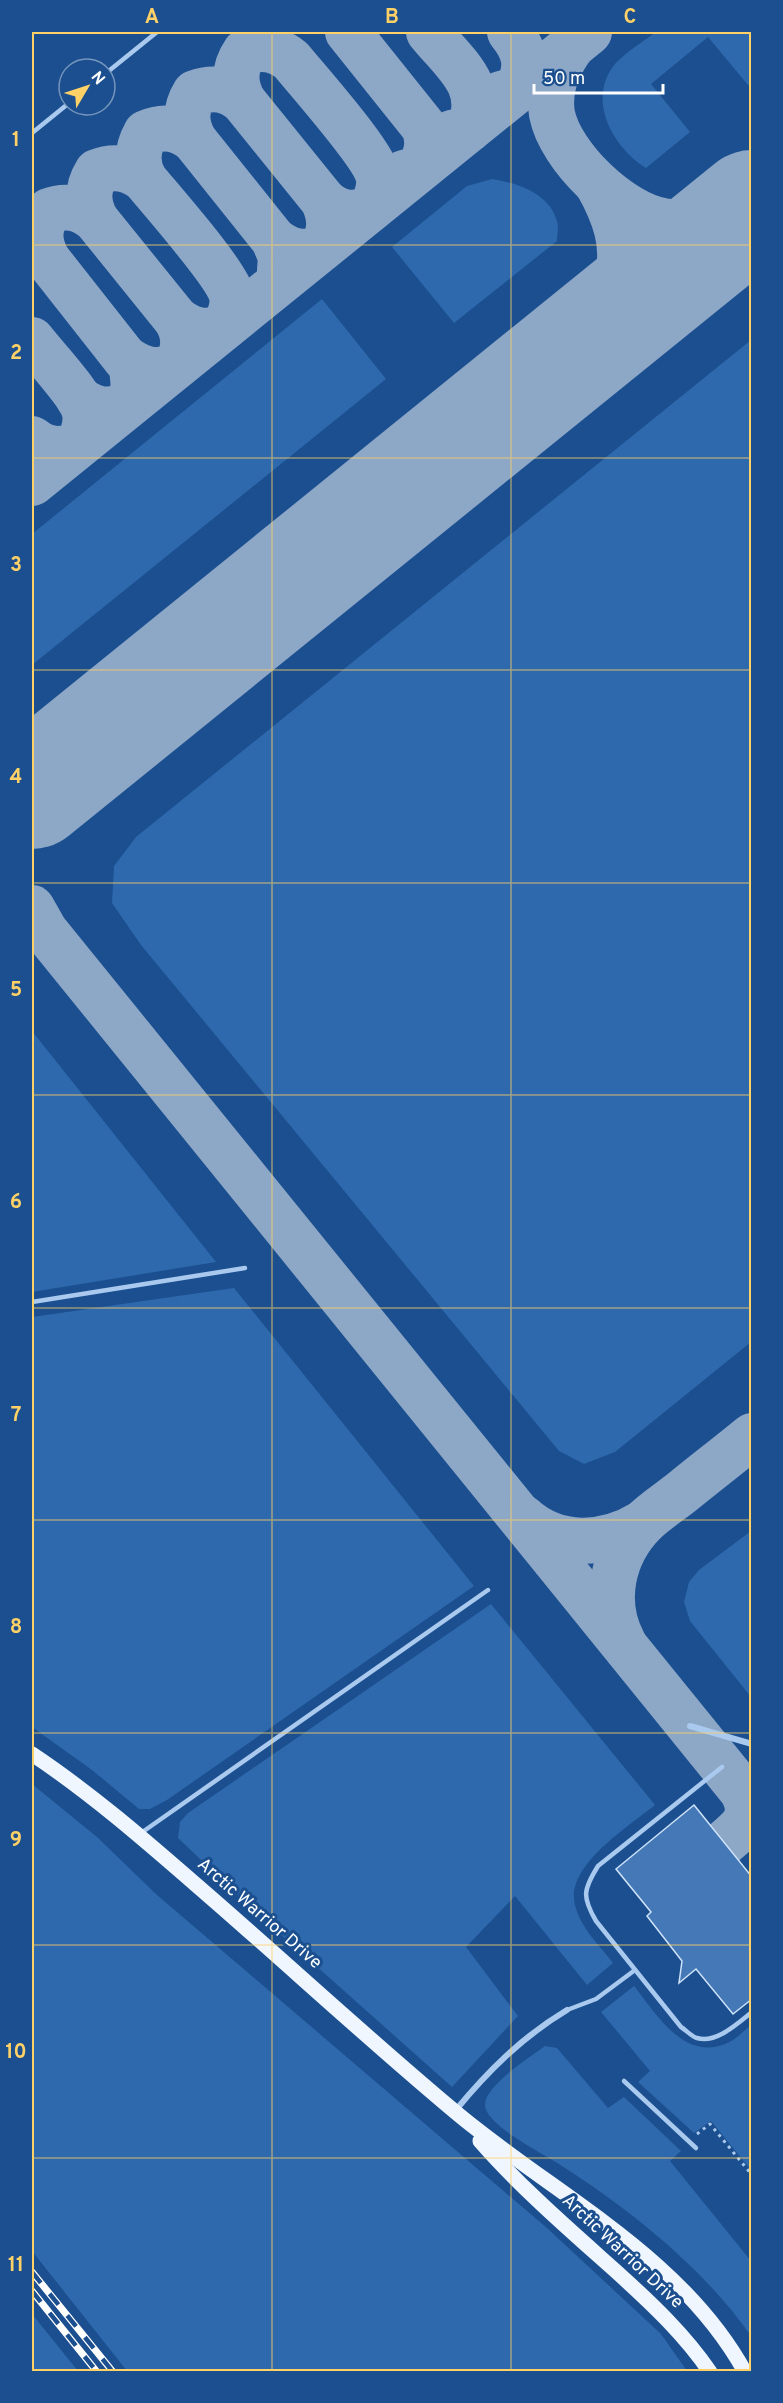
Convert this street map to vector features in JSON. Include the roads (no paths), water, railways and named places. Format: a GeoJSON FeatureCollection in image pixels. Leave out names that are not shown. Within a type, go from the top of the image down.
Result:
{"type":"FeatureCollection","features":[{"type":"Feature","properties":{"kind":"main road","name":"Arctic Warrior Drive"},"geometry":{"type":"LineString","coordinates":[[32,1754],[138,1834],[454,2111],[520,2163],[614,2228],[662,2270],[703,2312],[745,2372]]}},
{"type":"Feature","properties":{"kind":"main road","name":"Arctic Warrior Drive"},"geometry":{"type":"LineString","coordinates":[[454,2111],[506,2170],[657,2309],[701,2358],[710,2372]]}},
{"type":"Feature","properties":{"kind":"street"},"geometry":{"type":"LineString","coordinates":[[690,1726],[752,1744]]}},
{"type":"Feature","properties":{"kind":"street"},"geometry":{"type":"LineString","coordinates":[[454,2111],[485,2075],[509,2052],[540,2026],[567,2010]]}},
{"type":"Feature","properties":{"kind":"lane"},"geometry":{"type":"LineString","coordinates":[[117,64],[157,32]]}},
{"type":"Feature","properties":{"kind":"lane"},"geometry":{"type":"LineString","coordinates":[[32,133],[57,113]]}},
{"type":"Feature","properties":{"kind":"lane"},"geometry":{"type":"LineString","coordinates":[[32,1302],[245,1268]]}},
{"type":"Feature","properties":{"kind":"lane"},"geometry":{"type":"LineString","coordinates":[[138,1834],[488,1590]]}},
{"type":"Feature","properties":{"kind":"lane"},"geometry":{"type":"LineString","coordinates":[[722,1767],[598,1866],[586,1884],[585,1902],[596,1921],[681,2027],[697,2038],[715,2037],[735,2026],[752,2012]]}},
{"type":"Feature","properties":{"kind":"lane"},"geometry":{"type":"LineString","coordinates":[[567,2010],[596,1998],[635,1970]]}},
{"type":"Feature","properties":{"kind":"lane"},"geometry":{"type":"LineString","coordinates":[[624,2081],[696,2148]]}},
{"type":"Feature","properties":{"kind":"railway"},"geometry":{"type":"LineString","coordinates":[[32,2272],[113,2372]]}},
{"type":"Feature","properties":{"kind":"railway"},"geometry":{"type":"LineString","coordinates":[[32,2291],[97,2372]]}}]}
